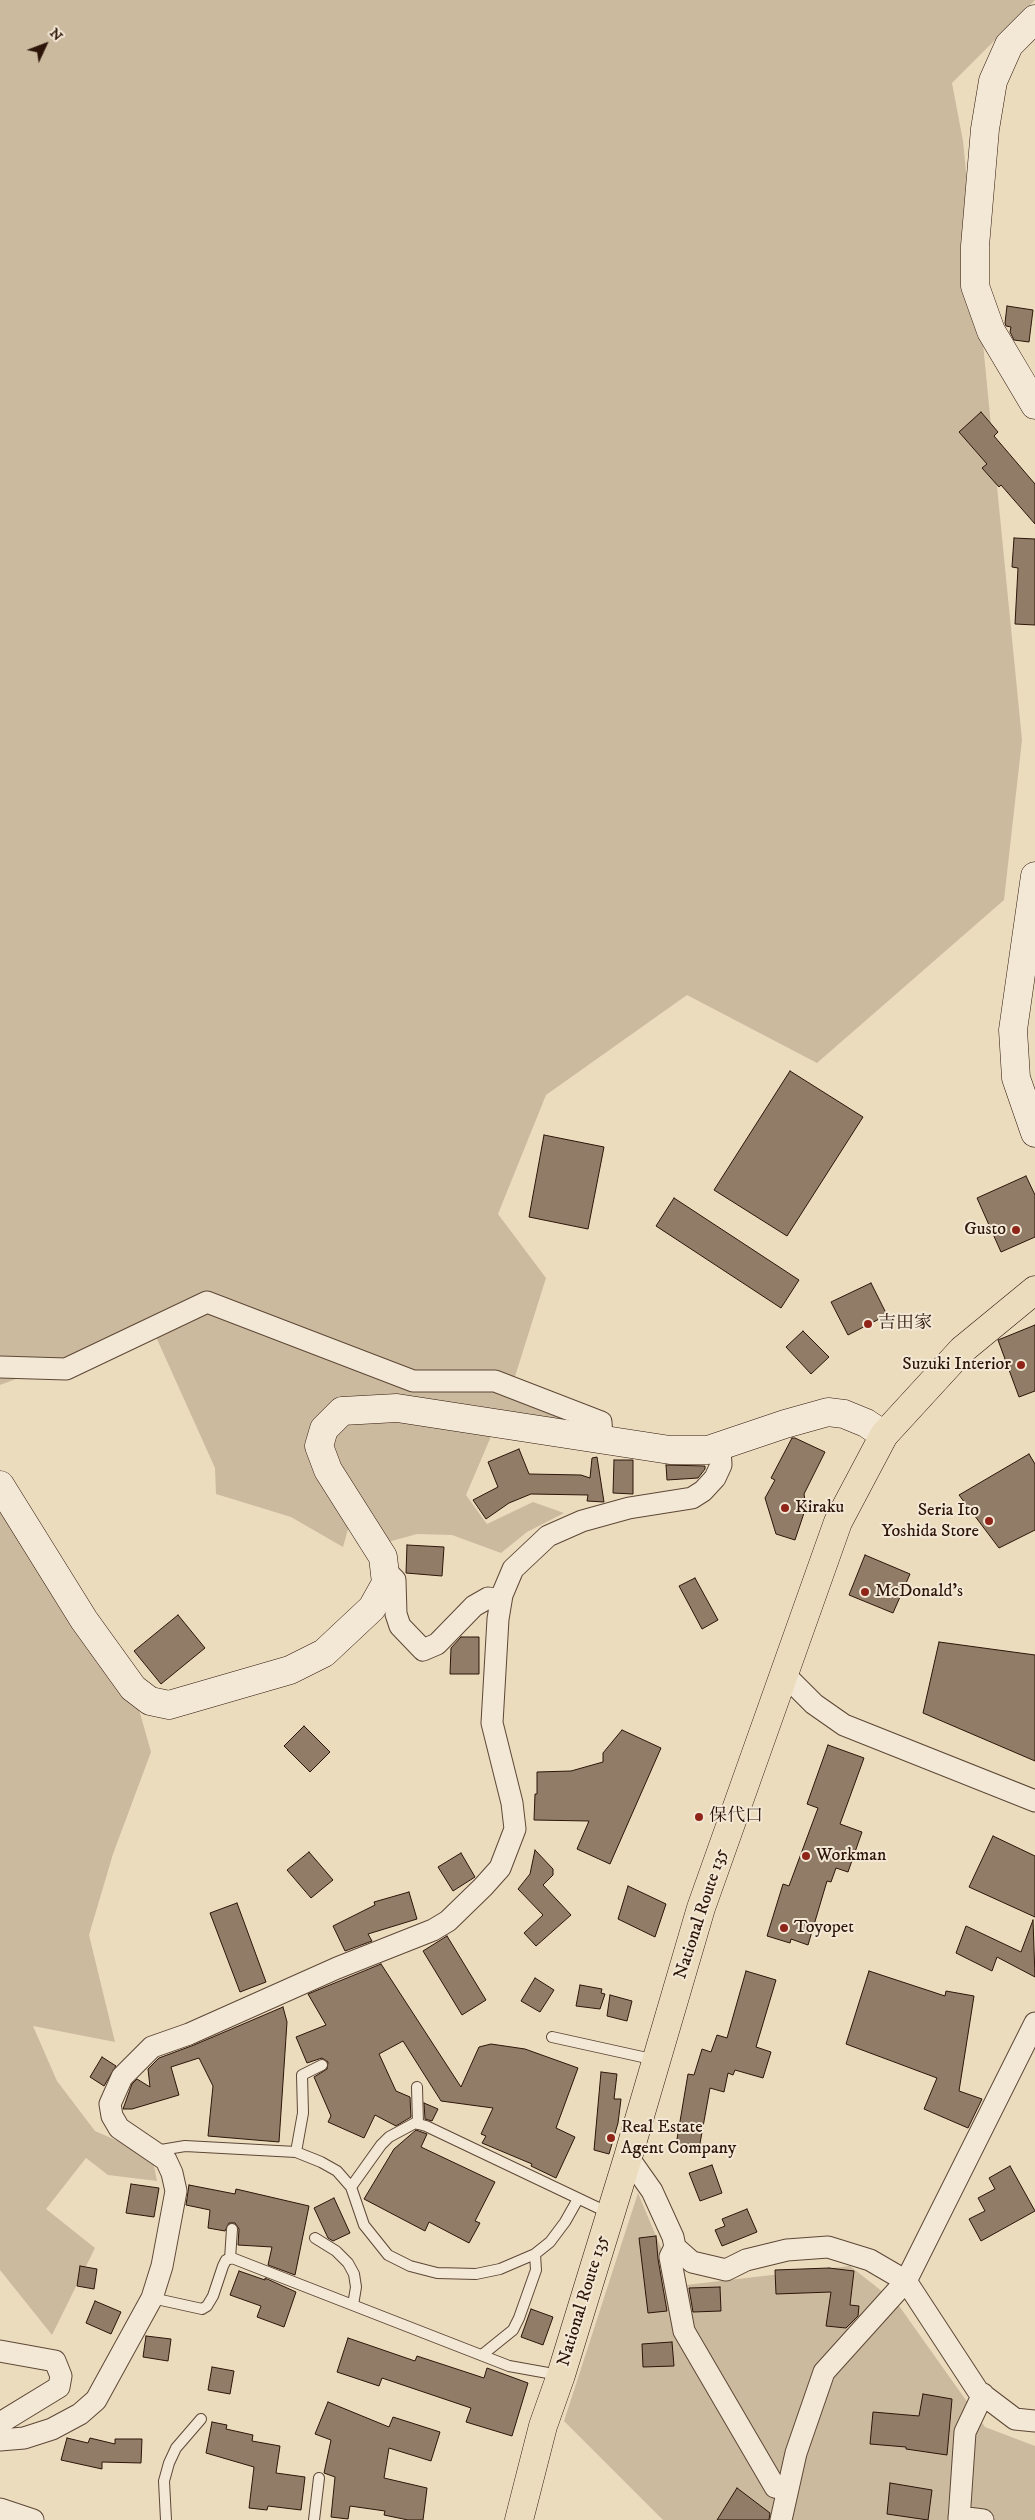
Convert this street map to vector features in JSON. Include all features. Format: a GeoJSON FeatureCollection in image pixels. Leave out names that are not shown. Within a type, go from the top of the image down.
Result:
{"type":"FeatureCollection","features":[{"type":"Feature","properties":{"kind":"highway","name":"National Route 135"},"geometry":{"type":"LineString","coordinates":[[519,2520],[543,2426],[561,2375],[628,2157],[701,1908],[838,1522],[884,1435],[962,1350],[1035,1290]]}},
{"type":"Feature","properties":{"kind":"street"},"geometry":{"type":"LineString","coordinates":[[1035,19],[1009,45],[993,81],[985,129],[975,246],[975,286],[991,331],[1035,405]]}},
{"type":"Feature","properties":{"kind":"street"},"geometry":{"type":"LineString","coordinates":[[1035,876],[1013,1030],[1016,1078],[1027,1090],[1035,1133]]}},
{"type":"Feature","properties":{"kind":"street"},"geometry":{"type":"LineString","coordinates":[[0,1367],[66,1370],[207,1302],[414,1381],[495,1381],[601,1422],[602,1440]]}},
{"type":"Feature","properties":{"kind":"street"},"geometry":{"type":"LineString","coordinates":[[0,1485],[84,1620],[133,1688],[150,1701],[169,1705],[290,1670],[324,1654],[372,1608],[386,1583],[383,1557],[328,1470],[319,1446],[324,1429],[342,1411],[397,1408],[670,1450],[708,1450],[785,1424],[828,1412],[844,1414],[866,1423],[884,1435]]}},
{"type":"Feature","properties":{"kind":"street"},"geometry":{"type":"LineString","coordinates":[[0,2440],[24,2438],[52,2429],[80,2414],[96,2400],[152,2298],[162,2266],[176,2191],[166,2160],[119,2128],[112,2116],[110,2104],[122,2077],[152,2047],[189,2034],[337,1968],[433,1930],[448,1922],[500,1868],[515,1829],[512,1803],[492,1723],[501,1600],[513,1569],[548,1536],[582,1521],[629,1508],[692,1498],[703,1491],[714,1478],[721,1465],[720,1447]]}},
{"type":"Feature","properties":{"kind":"street"},"geometry":{"type":"LineString","coordinates":[[385,1570],[395,1580],[396,1614],[400,1626],[423,1650],[437,1644],[474,1606],[488,1598],[501,1600]]}},
{"type":"Feature","properties":{"kind":"street"},"geometry":{"type":"LineString","coordinates":[[785,1674],[814,1704],[844,1725],[1035,1801]]}},
{"type":"Feature","properties":{"kind":"street"},"geometry":{"type":"LineString","coordinates":[[781,2520],[796,2453],[824,2372],[906,2281],[1035,2023]]}},
{"type":"Feature","properties":{"kind":"street"},"geometry":{"type":"LineString","coordinates":[[628,2157],[652,2190],[673,2236],[675,2248],[670,2257],[684,2331],[775,2487],[787,2490]]}},
{"type":"Feature","properties":{"kind":"street"},"geometry":{"type":"LineString","coordinates":[[675,2248],[692,2262],[726,2270],[746,2260],[787,2250],[828,2247],[870,2260],[906,2281],[948,2347],[982,2394],[1014,2419],[1035,2421]]}},
{"type":"Feature","properties":{"kind":"street"},"geometry":{"type":"LineString","coordinates":[[0,2351],[56,2361],[61,2376],[59,2387],[0,2423]]}},
{"type":"Feature","properties":{"kind":"street"},"geometry":{"type":"LineString","coordinates":[[982,2394],[965,2432],[959,2519],[983,2520]]}},
{"type":"Feature","properties":{"kind":"street"},"geometry":{"type":"LineString","coordinates":[[0,2509],[33,2520]]}},
{"type":"Feature","properties":{"kind":"lane"},"geometry":{"type":"LineString","coordinates":[[552,2037],[656,2060]]}},
{"type":"Feature","properties":{"kind":"lane"},"geometry":{"type":"LineString","coordinates":[[296,2152],[303,2113],[302,2075],[304,2072],[322,2065]]}},
{"type":"Feature","properties":{"kind":"lane"},"geometry":{"type":"LineString","coordinates":[[417,2087],[418,2124]]}},
{"type":"Feature","properties":{"kind":"lane"},"geometry":{"type":"LineString","coordinates":[[351,2187],[380,2145],[406,2127],[418,2124],[610,2214]]}},
{"type":"Feature","properties":{"kind":"lane"},"geometry":{"type":"LineString","coordinates":[[154,2151],[185,2146],[296,2152],[337,2171],[351,2187],[364,2225],[388,2254],[410,2266],[437,2273],[476,2274],[500,2269],[535,2254],[555,2235],[578,2199]]}},
{"type":"Feature","properties":{"kind":"lane"},"geometry":{"type":"LineString","coordinates":[[152,2298],[202,2309],[207,2306],[213,2296],[223,2266],[230,2259],[232,2229]]}},
{"type":"Feature","properties":{"kind":"lane"},"geometry":{"type":"LineString","coordinates":[[315,2238],[336,2251],[348,2263],[354,2274],[356,2287],[353,2305]]}},
{"type":"Feature","properties":{"kind":"lane"},"geometry":{"type":"LineString","coordinates":[[482,2355],[512,2330],[519,2318],[536,2270],[535,2254]]}},
{"type":"Feature","properties":{"kind":"lane"},"geometry":{"type":"LineString","coordinates":[[230,2259],[240,2261],[509,2366],[561,2375]]}},
{"type":"Feature","properties":{"kind":"lane"},"geometry":{"type":"LineString","coordinates":[[166,2520],[164,2481],[169,2463],[176,2448],[201,2420]]}},
{"type":"Feature","properties":{"kind":"lane"},"geometry":{"type":"LineString","coordinates":[[314,2520],[319,2478]]}},
{"type":"Feature","properties":{"kind":"shaded area"},"geometry":{"type":"Polygon","coordinates":[[[0,0],[1035,0],[952,83],[963,141],[1022,740],[1004,900],[817,1063],[687,995],[546,1095],[498,1214],[546,1278],[512,1386],[574,1423],[501,1413],[466,1495],[487,1524],[533,1502],[564,1513],[527,1532],[501,1553],[452,1535],[417,1534],[388,1542],[350,1522],[343,1547],[291,1517],[216,1494],[215,1468],[152,1328],[0,1385],[0,0]]]}},
{"type":"Feature","properties":{"kind":"shaded area"},"geometry":{"type":"Polygon","coordinates":[[[0,1492],[133,1688],[151,1752],[113,1854],[89,1935],[115,2042],[33,2026],[57,2081],[95,2131],[152,2156],[157,2181],[108,2175],[86,2158],[46,2209],[95,2248],[52,2335],[0,2270],[0,1492]]]}},
{"type":"Feature","properties":{"kind":"shaded area"},"geometry":{"type":"Polygon","coordinates":[[[638,2193],[677,2286],[850,2266],[897,2303],[985,2427],[1035,2446],[1035,2520],[663,2520],[564,2421],[638,2193]]]}},
{"type":"Feature","properties":{"kind":"building"},"geometry":{"type":"Polygon","coordinates":[[[1007,306],[1033,310],[1029,342],[1014,340],[1010,332],[1011,327],[1006,326],[1005,323],[1007,306]]]}},
{"type":"Feature","properties":{"kind":"building"},"geometry":{"type":"Polygon","coordinates":[[[981,412],[998,432],[994,436],[1035,484],[1035,524],[1001,485],[999,487],[982,468],[987,464],[959,432],[981,412]]]}},
{"type":"Feature","properties":{"kind":"building"},"geometry":{"type":"Polygon","coordinates":[[[1014,538],[1035,539],[1035,625],[1015,624],[1018,568],[1012,567],[1014,538]]]}},
{"type":"Feature","properties":{"kind":"building"},"geometry":{"type":"Polygon","coordinates":[[[790,1071],[863,1117],[787,1236],[714,1190],[790,1071]]]}},
{"type":"Feature","properties":{"kind":"building"},"geometry":{"type":"Polygon","coordinates":[[[544,1135],[604,1147],[588,1229],[529,1217],[544,1135]]]}},
{"type":"Feature","properties":{"kind":"building"},"geometry":{"type":"Polygon","coordinates":[[[1026,1176],[1035,1195],[1035,1237],[1001,1252],[977,1198],[1026,1176]]]}},
{"type":"Feature","properties":{"kind":"building"},"geometry":{"type":"Polygon","coordinates":[[[674,1198],[799,1280],[781,1308],[656,1226],[674,1198]]]}},
{"type":"Feature","properties":{"kind":"building"},"geometry":{"type":"Polygon","coordinates":[[[871,1283],[887,1315],[848,1335],[831,1302],[871,1283]]]}},
{"type":"Feature","properties":{"kind":"building","name":"Suzuki Interior"},"geometry":{"type":"Polygon","coordinates":[[[1035,1325],[1035,1391],[1019,1397],[998,1340],[1035,1325]]]}},
{"type":"Feature","properties":{"kind":"building"},"geometry":{"type":"Polygon","coordinates":[[[803,1331],[829,1357],[811,1374],[786,1347],[803,1331]]]}},
{"type":"Feature","properties":{"kind":"building"},"geometry":{"type":"Polygon","coordinates":[[[792,1438],[825,1452],[804,1494],[806,1507],[795,1540],[776,1534],[765,1498],[775,1480],[771,1478],[792,1438]]]}},
{"type":"Feature","properties":{"kind":"building"},"geometry":{"type":"Polygon","coordinates":[[[519,1449],[529,1474],[581,1475],[590,1478],[592,1458],[597,1457],[604,1502],[587,1501],[588,1495],[531,1494],[509,1503],[486,1519],[473,1500],[498,1487],[488,1462],[519,1449]]]}},
{"type":"Feature","properties":{"kind":"building"},"geometry":{"type":"Polygon","coordinates":[[[1029,1454],[1035,1464],[1035,1530],[999,1548],[959,1495],[1029,1454]]]}},
{"type":"Feature","properties":{"kind":"building"},"geometry":{"type":"Polygon","coordinates":[[[614,1460],[633,1460],[633,1494],[613,1493],[614,1460]]]}},
{"type":"Feature","properties":{"kind":"building"},"geometry":{"type":"Polygon","coordinates":[[[666,1465],[705,1466],[705,1469],[698,1478],[667,1480],[666,1465]]]}},
{"type":"Feature","properties":{"kind":"building"},"geometry":{"type":"Polygon","coordinates":[[[407,1545],[444,1547],[442,1576],[406,1573],[407,1545]]]}},
{"type":"Feature","properties":{"kind":"building"},"geometry":{"type":"Polygon","coordinates":[[[865,1555],[910,1574],[893,1613],[849,1595],[865,1555]]]}},
{"type":"Feature","properties":{"kind":"building"},"geometry":{"type":"Polygon","coordinates":[[[695,1578],[718,1620],[702,1629],[679,1586],[695,1578]]]}},
{"type":"Feature","properties":{"kind":"building"},"geometry":{"type":"Polygon","coordinates":[[[178,1615],[205,1648],[161,1684],[134,1651],[178,1615]]]}},
{"type":"Feature","properties":{"kind":"building"},"geometry":{"type":"Polygon","coordinates":[[[461,1637],[479,1637],[479,1674],[450,1674],[451,1648],[461,1637]]]}},
{"type":"Feature","properties":{"kind":"building"},"geometry":{"type":"Polygon","coordinates":[[[939,1642],[1035,1655],[1035,1761],[923,1713],[939,1642]]]}},
{"type":"Feature","properties":{"kind":"building"},"geometry":{"type":"Polygon","coordinates":[[[304,1726],[330,1752],[310,1772],[284,1746],[304,1726]]]}},
{"type":"Feature","properties":{"kind":"building"},"geometry":{"type":"Polygon","coordinates":[[[622,1730],[661,1748],[610,1864],[577,1849],[589,1821],[534,1820],[535,1794],[537,1794],[537,1772],[571,1771],[603,1762],[603,1753],[622,1730]]]}},
{"type":"Feature","properties":{"kind":"building"},"geometry":{"type":"Polygon","coordinates":[[[828,1745],[864,1758],[840,1824],[862,1832],[848,1872],[836,1868],[831,1882],[827,1881],[808,1945],[791,1939],[790,1943],[767,1936],[783,1884],[789,1886],[818,1808],[807,1804],[828,1745]]]}},
{"type":"Feature","properties":{"kind":"building"},"geometry":{"type":"Polygon","coordinates":[[[993,1836],[1035,1856],[1035,1917],[969,1887],[993,1836]]]}},
{"type":"Feature","properties":{"kind":"building"},"geometry":{"type":"Polygon","coordinates":[[[535,1850],[553,1869],[553,1875],[543,1885],[571,1915],[536,1946],[524,1933],[543,1915],[518,1889],[530,1874],[535,1850]]]}},
{"type":"Feature","properties":{"kind":"building"},"geometry":{"type":"Polygon","coordinates":[[[309,1852],[333,1880],[311,1898],[287,1870],[309,1852]]]}},
{"type":"Feature","properties":{"kind":"building"},"geometry":{"type":"Polygon","coordinates":[[[461,1853],[475,1877],[453,1891],[438,1867],[461,1853]]]}},
{"type":"Feature","properties":{"kind":"building"},"geometry":{"type":"Polygon","coordinates":[[[628,1886],[666,1904],[655,1937],[618,1919],[628,1886]]]}},
{"type":"Feature","properties":{"kind":"building"},"geometry":{"type":"Polygon","coordinates":[[[409,1892],[417,1919],[368,1934],[372,1941],[345,1951],[333,1926],[375,1905],[374,1902],[409,1892]]]}},
{"type":"Feature","properties":{"kind":"building"},"geometry":{"type":"Polygon","coordinates":[[[237,1903],[266,1982],[240,1992],[210,1913],[237,1903]]]}},
{"type":"Feature","properties":{"kind":"building"},"geometry":{"type":"Polygon","coordinates":[[[1033,1920],[1035,1977],[997,1957],[992,1971],[956,1953],[966,1926],[1021,1952],[1033,1920]]]}},
{"type":"Feature","properties":{"kind":"building"},"geometry":{"type":"Polygon","coordinates":[[[447,1936],[486,2000],[462,2015],[423,1951],[447,1936]]]}},
{"type":"Feature","properties":{"kind":"building"},"geometry":{"type":"Polygon","coordinates":[[[381,1964],[461,2087],[479,2047],[491,2044],[525,2049],[578,2068],[556,2128],[575,2137],[556,2178],[531,2166],[532,2164],[482,2143],[486,2136],[481,2134],[493,2108],[441,2101],[403,2041],[379,2054],[396,2091],[410,2097],[411,2117],[396,2126],[375,2115],[364,2138],[328,2122],[331,2116],[314,2077],[327,2069],[328,2062],[322,2058],[307,2063],[296,2037],[326,2025],[308,1994],[381,1964]]]}},
{"type":"Feature","properties":{"kind":"building"},"geometry":{"type":"Polygon","coordinates":[[[746,1971],[776,1980],[756,2047],[771,2052],[763,2078],[735,2070],[733,2075],[728,2073],[724,2092],[710,2088],[699,2149],[676,2145],[688,2074],[694,2075],[702,2049],[711,2052],[717,2035],[727,2038],[746,1971]]]}},
{"type":"Feature","properties":{"kind":"building"},"geometry":{"type":"Polygon","coordinates":[[[869,1971],[945,1996],[946,1991],[974,1996],[959,2091],[982,2099],[968,2128],[924,2109],[937,2078],[846,2044],[869,1971]]]}},
{"type":"Feature","properties":{"kind":"building"},"geometry":{"type":"Polygon","coordinates":[[[535,1978],[554,1990],[540,2012],[521,2001],[535,1978]]]}},
{"type":"Feature","properties":{"kind":"building"},"geometry":{"type":"Polygon","coordinates":[[[580,1985],[602,1989],[601,1993],[605,1994],[600,2009],[576,2006],[580,1985]]]}},
{"type":"Feature","properties":{"kind":"building"},"geometry":{"type":"Polygon","coordinates":[[[610,1995],[632,2001],[627,2021],[607,2016],[610,1995]]]}},
{"type":"Feature","properties":{"kind":"building"},"geometry":{"type":"Polygon","coordinates":[[[283,2007],[287,2022],[279,2142],[208,2136],[213,2086],[199,2058],[171,2067],[179,2095],[132,2109],[123,2109],[132,2084],[137,2079],[150,2087],[148,2069],[159,2058],[283,2007]]]}},
{"type":"Feature","properties":{"kind":"building"},"geometry":{"type":"Polygon","coordinates":[[[102,2057],[116,2066],[104,2086],[90,2077],[102,2057]]]}},
{"type":"Feature","properties":{"kind":"building"},"geometry":{"type":"Polygon","coordinates":[[[601,2072],[617,2074],[614,2099],[621,2099],[618,2123],[609,2154],[594,2150],[601,2072]]]}},
{"type":"Feature","properties":{"kind":"building"},"geometry":{"type":"Polygon","coordinates":[[[424,2103],[438,2109],[432,2121],[425,2119],[424,2103]]]}},
{"type":"Feature","properties":{"kind":"building"},"geometry":{"type":"Polygon","coordinates":[[[416,2130],[427,2134],[421,2147],[495,2182],[475,2221],[480,2223],[469,2243],[429,2222],[425,2231],[364,2199],[394,2149],[416,2130]]]}},
{"type":"Feature","properties":{"kind":"building"},"geometry":{"type":"Polygon","coordinates":[[[712,2165],[722,2193],[700,2201],[689,2173],[712,2165]]]}},
{"type":"Feature","properties":{"kind":"building"},"geometry":{"type":"Polygon","coordinates":[[[1010,2166],[1035,2211],[981,2241],[969,2219],[985,2211],[978,2198],[995,2189],[989,2178],[1010,2166]]]}},
{"type":"Feature","properties":{"kind":"building"},"geometry":{"type":"Polygon","coordinates":[[[131,2184],[159,2188],[154,2217],[126,2213],[131,2184]]]}},
{"type":"Feature","properties":{"kind":"building"},"geometry":{"type":"Polygon","coordinates":[[[189,2185],[235,2194],[236,2189],[309,2206],[295,2275],[268,2265],[272,2247],[238,2245],[239,2229],[235,2223],[229,2223],[225,2231],[208,2228],[210,2210],[186,2205],[189,2185]]]}},
{"type":"Feature","properties":{"kind":"building"},"geometry":{"type":"Polygon","coordinates":[[[334,2198],[350,2233],[333,2241],[328,2238],[314,2208],[334,2198]]]}},
{"type":"Feature","properties":{"kind":"building"},"geometry":{"type":"Polygon","coordinates":[[[747,2209],[757,2232],[722,2246],[715,2230],[725,2226],[722,2219],[747,2209]]]}},
{"type":"Feature","properties":{"kind":"building"},"geometry":{"type":"Polygon","coordinates":[[[656,2236],[667,2311],[648,2313],[639,2238],[656,2236]]]}},
{"type":"Feature","properties":{"kind":"building"},"geometry":{"type":"Polygon","coordinates":[[[80,2266],[97,2269],[94,2289],[77,2286],[80,2266]]]}},
{"type":"Feature","properties":{"kind":"building"},"geometry":{"type":"Polygon","coordinates":[[[829,2268],[854,2271],[850,2305],[859,2306],[858,2316],[846,2328],[826,2326],[831,2292],[776,2294],[775,2270],[829,2268]]]}},
{"type":"Feature","properties":{"kind":"building"},"geometry":{"type":"Polygon","coordinates":[[[239,2271],[265,2280],[265,2278],[296,2292],[284,2327],[257,2317],[261,2306],[230,2295],[239,2271]]]}},
{"type":"Feature","properties":{"kind":"building"},"geometry":{"type":"Polygon","coordinates":[[[720,2287],[721,2311],[693,2312],[689,2288],[720,2287]]]}},
{"type":"Feature","properties":{"kind":"building"},"geometry":{"type":"Polygon","coordinates":[[[95,2301],[121,2312],[111,2334],[86,2323],[95,2301]]]}},
{"type":"Feature","properties":{"kind":"building"},"geometry":{"type":"Polygon","coordinates":[[[531,2309],[553,2317],[543,2345],[521,2337],[531,2309]]]}},
{"type":"Feature","properties":{"kind":"building"},"geometry":{"type":"Polygon","coordinates":[[[146,2336],[171,2339],[168,2361],[143,2357],[146,2336]]]}},
{"type":"Feature","properties":{"kind":"building"},"geometry":{"type":"Polygon","coordinates":[[[348,2338],[415,2361],[417,2356],[484,2378],[487,2368],[528,2383],[512,2436],[466,2422],[471,2408],[382,2378],[379,2386],[337,2372],[348,2338]]]}},
{"type":"Feature","properties":{"kind":"building"},"geometry":{"type":"Polygon","coordinates":[[[672,2342],[674,2366],[643,2367],[642,2344],[672,2342]]]}},
{"type":"Feature","properties":{"kind":"building"},"geometry":{"type":"Polygon","coordinates":[[[212,2367],[234,2371],[230,2394],[208,2390],[212,2367]]]}},
{"type":"Feature","properties":{"kind":"building"},"geometry":{"type":"Polygon","coordinates":[[[923,2394],[952,2399],[947,2455],[906,2449],[906,2447],[870,2444],[873,2412],[919,2416],[923,2394]]]}},
{"type":"Feature","properties":{"kind":"building"},"geometry":{"type":"Polygon","coordinates":[[[328,2402],[389,2427],[393,2417],[440,2432],[431,2461],[389,2448],[384,2478],[427,2488],[423,2520],[408,2520],[384,2515],[385,2511],[350,2506],[348,2519],[331,2517],[335,2477],[324,2473],[331,2440],[315,2434],[328,2402]]]}},
{"type":"Feature","properties":{"kind":"building"},"geometry":{"type":"Polygon","coordinates":[[[212,2422],[227,2425],[226,2429],[253,2435],[252,2441],[280,2446],[276,2473],[305,2477],[301,2510],[268,2506],[267,2510],[249,2508],[254,2467],[206,2453],[212,2422]]]}},
{"type":"Feature","properties":{"kind":"building"},"geometry":{"type":"Polygon","coordinates":[[[67,2438],[88,2443],[90,2438],[115,2444],[115,2439],[142,2439],[141,2463],[102,2462],[102,2469],[61,2460],[67,2438]]]}},
{"type":"Feature","properties":{"kind":"building"},"geometry":{"type":"Polygon","coordinates":[[[890,2483],[932,2490],[928,2520],[887,2514],[890,2483]]]}},
{"type":"Feature","properties":{"kind":"building"},"geometry":{"type":"Polygon","coordinates":[[[737,2488],[770,2513],[769,2520],[717,2520],[737,2488]]]}},
{"type":"Feature","properties":{"kind":"place","name":"Gusto"},"geometry":{"type":"Point","coordinates":[1016,1230]}},
{"type":"Feature","properties":{"kind":"place","name":"吉田家"},"geometry":{"type":"Point","coordinates":[868,1324]}},
{"type":"Feature","properties":{"kind":"place","name":"Suzuki Interior"},"geometry":{"type":"Point","coordinates":[1021,1365]}},
{"type":"Feature","properties":{"kind":"place","name":"Kiraku"},"geometry":{"type":"Point","coordinates":[785,1508]}},
{"type":"Feature","properties":{"kind":"place","name":"Seria Ito Yoshida Store"},"geometry":{"type":"Point","coordinates":[989,1521]}},
{"type":"Feature","properties":{"kind":"place","name":"McDonald's"},"geometry":{"type":"Point","coordinates":[865,1592]}},
{"type":"Feature","properties":{"kind":"place","name":"保代口"},"geometry":{"type":"Point","coordinates":[699,1817]}},
{"type":"Feature","properties":{"kind":"place","name":"Workman"},"geometry":{"type":"Point","coordinates":[806,1856]}},
{"type":"Feature","properties":{"kind":"place","name":"Toyopet"},"geometry":{"type":"Point","coordinates":[784,1928]}},
{"type":"Feature","properties":{"kind":"place","name":"Real Estate Agent Company"},"geometry":{"type":"Point","coordinates":[611,2138]}}]}
